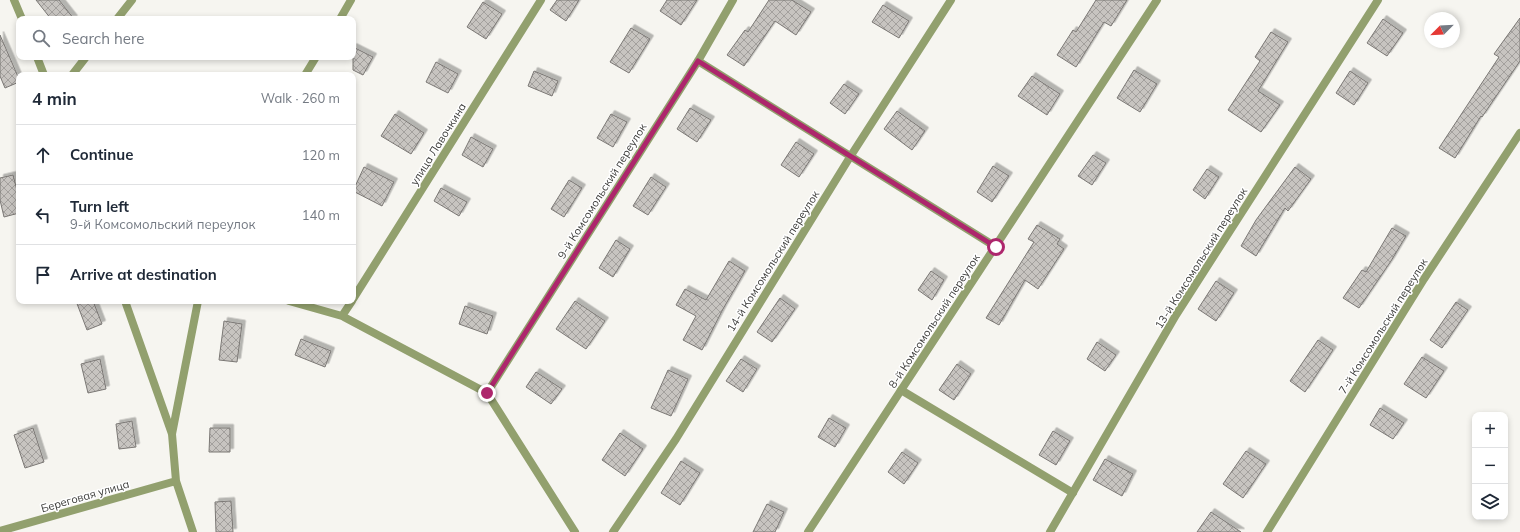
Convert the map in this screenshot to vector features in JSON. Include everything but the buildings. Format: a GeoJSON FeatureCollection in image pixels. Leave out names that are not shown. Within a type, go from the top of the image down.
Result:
{"type":"FeatureCollection","features":[{"type":"Feature","properties":{"kind":"street"},"geometry":{"type":"LineString","coordinates":[[14,0],[21,16]]}},
{"type":"Feature","properties":{"kind":"street"},"geometry":{"type":"LineString","coordinates":[[119,16],[132,0]]}},
{"type":"Feature","properties":{"kind":"street"},"geometry":{"type":"LineString","coordinates":[[342,16],[351,0]]}},
{"type":"Feature","properties":{"kind":"street","name":"улица Лавочкина"},"geometry":{"type":"LineString","coordinates":[[356,294],[541,0]]}},
{"type":"Feature","properties":{"kind":"street","name":"9-й Комсомольский переулок"},"geometry":{"type":"LineString","coordinates":[[487,393],[698,61],[733,0]]}},
{"type":"Feature","properties":{"kind":"street","name":"14-й Комсомольский переулок"},"geometry":{"type":"LineString","coordinates":[[613,532],[676,439],[850,157],[951,0]]}},
{"type":"Feature","properties":{"kind":"street","name":"8-й Комсомольский переулок"},"geometry":{"type":"LineString","coordinates":[[808,532],[1157,0]]}},
{"type":"Feature","properties":{"kind":"street","name":"13-й Комсомольский переулок"},"geometry":{"type":"LineString","coordinates":[[1050,532],[1176,315],[1378,0]]}},
{"type":"Feature","properties":{"kind":"street"},"geometry":{"type":"LineString","coordinates":[[38,60],[43,72]]}},
{"type":"Feature","properties":{"kind":"street"},"geometry":{"type":"LineString","coordinates":[[74,72],[84,60]]}},
{"type":"Feature","properties":{"kind":"street"},"geometry":{"type":"LineString","coordinates":[[307,72],[314,60]]}},
{"type":"Feature","properties":{"kind":"street"},"geometry":{"type":"LineString","coordinates":[[698,61],[996,247]]}},
{"type":"Feature","properties":{"kind":"street","name":"7-й Комсомольский переулок"},"geometry":{"type":"LineString","coordinates":[[1267,532],[1424,279],[1520,133]]}},
{"type":"Feature","properties":{"kind":"street"},"geometry":{"type":"LineString","coordinates":[[126,304],[172,434],[176,482],[193,532]]}},
{"type":"Feature","properties":{"kind":"street"},"geometry":{"type":"LineString","coordinates":[[172,434],[197,304]]}},
{"type":"Feature","properties":{"kind":"street"},"geometry":{"type":"LineString","coordinates":[[300,304],[342,316],[487,393],[575,532]]}},
{"type":"Feature","properties":{"kind":"street","name":"улица Лавочкина"},"geometry":{"type":"LineString","coordinates":[[342,316],[350,304]]}},
{"type":"Feature","properties":{"kind":"street"},"geometry":{"type":"LineString","coordinates":[[901,390],[1073,493]]}},
{"type":"Feature","properties":{"kind":"street","name":"Береговая улица"},"geometry":{"type":"LineString","coordinates":[[0,531],[176,482]]}},
{"type":"Feature","properties":{"kind":"route"},"geometry":{"type":"LineString","coordinates":[[487,393],[698,61],[996,247]]}}]}
